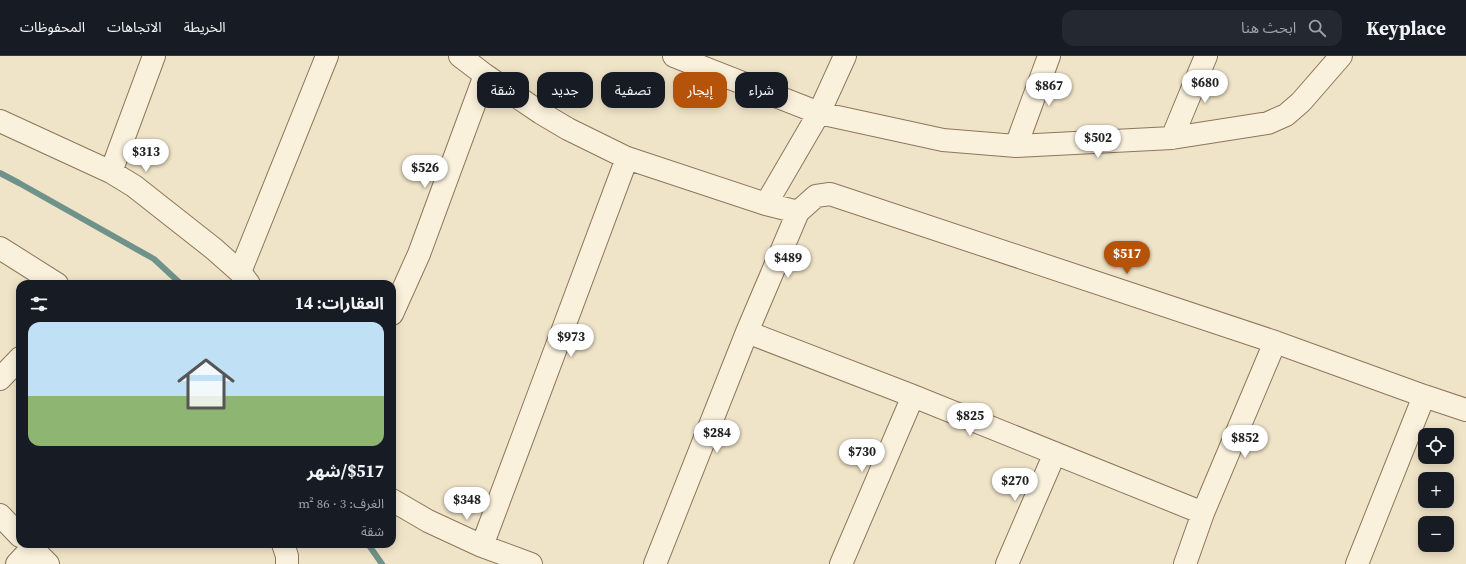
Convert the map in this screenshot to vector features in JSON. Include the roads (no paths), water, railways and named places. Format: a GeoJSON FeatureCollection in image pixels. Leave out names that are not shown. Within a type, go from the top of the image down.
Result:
{"type":"FeatureCollection","features":[{"type":"Feature","properties":{"kind":"street"},"geometry":{"type":"LineString","coordinates":[[111,172],[154,56]]}},
{"type":"Feature","properties":{"kind":"street"},"geometry":{"type":"LineString","coordinates":[[0,121],[111,172],[134,186],[177,219],[244,278],[327,56]]}},
{"type":"Feature","properties":{"kind":"street"},"geometry":{"type":"LineString","coordinates":[[460,56],[482,72]]}},
{"type":"Feature","properties":{"kind":"street"},"geometry":{"type":"LineString","coordinates":[[674,56],[819,113],[943,140],[1016,146],[1172,138],[1268,123],[1286,115],[1301,102],[1341,56]]}},
{"type":"Feature","properties":{"kind":"street"},"geometry":{"type":"LineString","coordinates":[[766,204],[819,113],[845,56]]}},
{"type":"Feature","properties":{"kind":"street"},"geometry":{"type":"LineString","coordinates":[[1016,146],[1050,56]]}},
{"type":"Feature","properties":{"kind":"street"},"geometry":{"type":"LineString","coordinates":[[1172,138],[1206,56]]}},
{"type":"Feature","properties":{"kind":"street"},"geometry":{"type":"LineString","coordinates":[[396,305],[419,254],[477,99]]}},
{"type":"Feature","properties":{"kind":"street"},"geometry":{"type":"LineString","coordinates":[[529,105],[568,129],[628,158],[766,204],[798,212]]}},
{"type":"Feature","properties":{"kind":"street"},"geometry":{"type":"LineString","coordinates":[[482,546],[628,158]]}},
{"type":"Feature","properties":{"kind":"street"},"geometry":{"type":"LineString","coordinates":[[655,564],[747,332],[798,212],[816,196],[830,194],[1275,342],[1466,410]]}},
{"type":"Feature","properties":{"kind":"street"},"geometry":{"type":"LineString","coordinates":[[0,248],[51,280]]}},
{"type":"Feature","properties":{"kind":"street"},"geometry":{"type":"LineString","coordinates":[[747,332],[913,396],[1203,513]]}},
{"type":"Feature","properties":{"kind":"street"},"geometry":{"type":"LineString","coordinates":[[1185,564],[1203,513],[1275,342]]}},
{"type":"Feature","properties":{"kind":"street"},"geometry":{"type":"LineString","coordinates":[[0,379],[16,362]]}},
{"type":"Feature","properties":{"kind":"street"},"geometry":{"type":"LineString","coordinates":[[841,564],[913,396]]}},
{"type":"Feature","properties":{"kind":"street"},"geometry":{"type":"LineString","coordinates":[[1357,564],[1424,396]]}},
{"type":"Feature","properties":{"kind":"street"},"geometry":{"type":"LineString","coordinates":[[1007,564],[1055,453]]}},
{"type":"Feature","properties":{"kind":"street"},"geometry":{"type":"LineString","coordinates":[[396,502],[428,521],[482,546],[531,564]]}},
{"type":"Feature","properties":{"kind":"street"},"geometry":{"type":"LineString","coordinates":[[0,515],[16,532]]}},
{"type":"Feature","properties":{"kind":"street"},"geometry":{"type":"LineString","coordinates":[[17,564],[25,548]]}},
{"type":"Feature","properties":{"kind":"street"},"geometry":{"type":"LineString","coordinates":[[32,548],[48,564]]}},
{"type":"Feature","properties":{"kind":"street"},"geometry":{"type":"LineString","coordinates":[[284,548],[287,556],[287,564]]}},
{"type":"Feature","properties":{"kind":"waterway"},"geometry":{"type":"LineString","coordinates":[[0,173],[154,259],[177,280]]}},
{"type":"Feature","properties":{"kind":"waterway"},"geometry":{"type":"LineString","coordinates":[[371,548],[382,564]]}}]}
